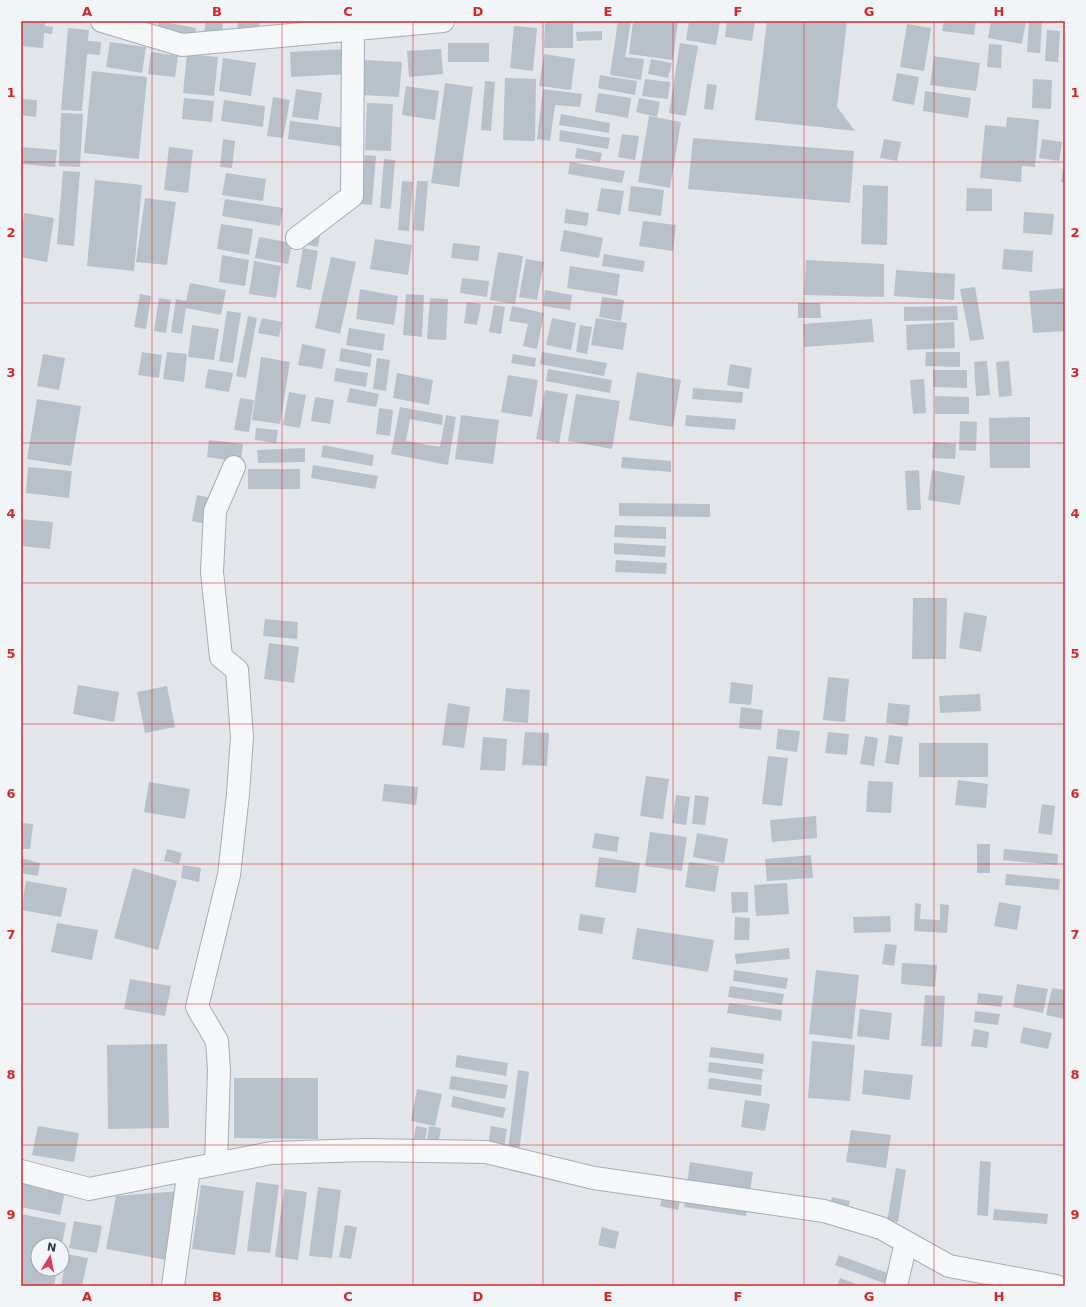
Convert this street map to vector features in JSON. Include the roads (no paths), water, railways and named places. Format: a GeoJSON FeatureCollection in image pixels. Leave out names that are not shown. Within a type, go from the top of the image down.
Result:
{"type":"FeatureCollection","features":[{"type":"Feature","properties":{"kind":"street"},"geometry":{"type":"LineString","coordinates":[[102,21],[182,44],[443,21]]}},
{"type":"Feature","properties":{"kind":"street"},"geometry":{"type":"LineString","coordinates":[[297,238],[352,196],[353,29]]}},
{"type":"Feature","properties":{"kind":"street"},"geometry":{"type":"LineString","coordinates":[[216,1164],[220,1070],[217,1041],[197,1007],[229,874],[238,794],[242,737],[237,670],[221,657],[212,572],[216,511],[234,467]]}},
{"type":"Feature","properties":{"kind":"street"},"geometry":{"type":"LineString","coordinates":[[21,1171],[89,1189],[271,1153],[365,1150],[486,1152],[594,1178],[824,1211],[881,1228],[949,1266],[1056,1286]]}},
{"type":"Feature","properties":{"kind":"street"},"geometry":{"type":"LineString","coordinates":[[173,1286],[189,1169]]}},
{"type":"Feature","properties":{"kind":"street"},"geometry":{"type":"LineString","coordinates":[[896,1286],[906,1242]]}}]}
